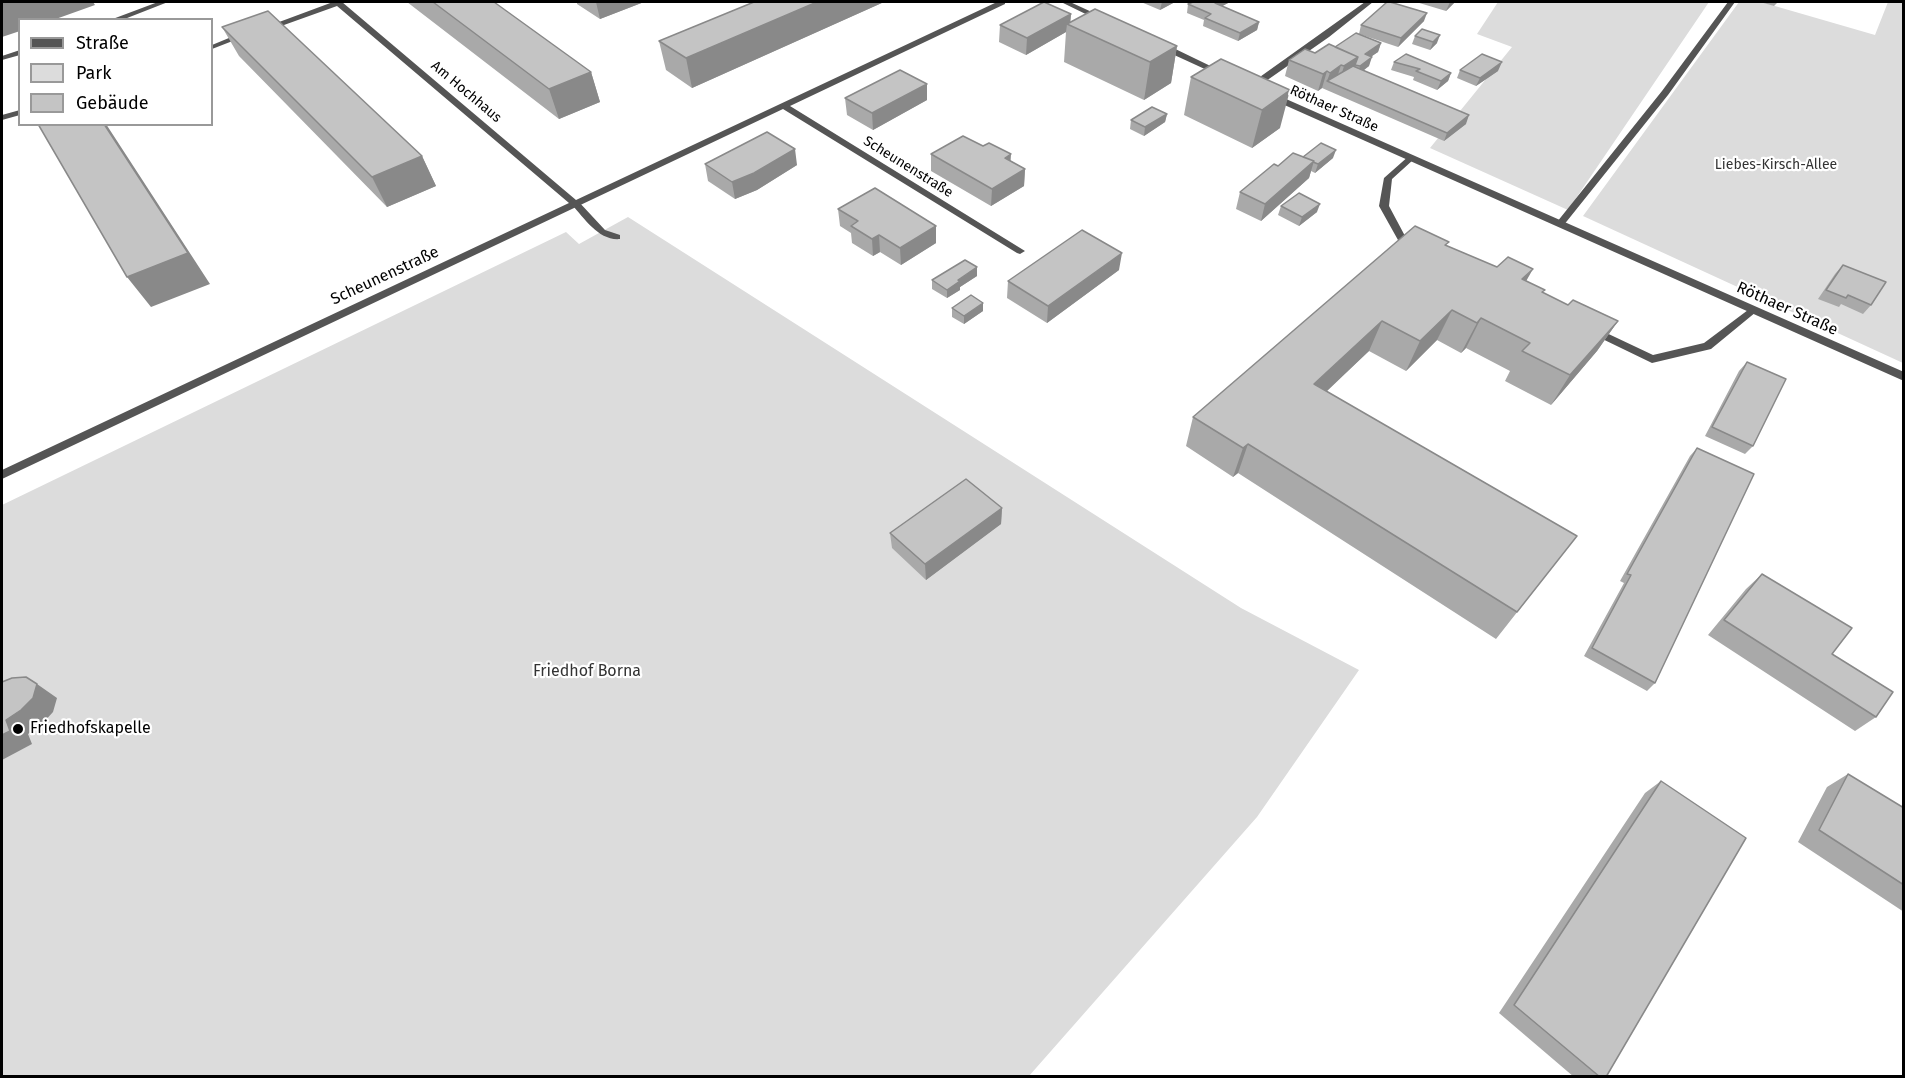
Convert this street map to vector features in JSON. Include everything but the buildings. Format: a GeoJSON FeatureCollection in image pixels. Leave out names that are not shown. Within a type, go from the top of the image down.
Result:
{"type":"FeatureCollection","features":[{"type":"Feature","properties":{"kind":"street"},"geometry":{"type":"LineString","coordinates":[[119,18],[164,2]]}},
{"type":"Feature","properties":{"kind":"street","name":"Am Hochhaus"},"geometry":{"type":"LineString","coordinates":[[213,47],[338,2],[574,202],[602,232],[617,237]]}},
{"type":"Feature","properties":{"kind":"street"},"geometry":{"type":"LineString","coordinates":[[980,2],[990,7]]}},
{"type":"Feature","properties":{"kind":"street","name":"Scheunenstraße"},"geometry":{"type":"LineString","coordinates":[[2,475],[574,202],[1002,2]]}},
{"type":"Feature","properties":{"kind":"street"},"geometry":{"type":"LineString","coordinates":[[1065,2],[1114,24]]}},
{"type":"Feature","properties":{"kind":"street"},"geometry":{"type":"LineString","coordinates":[[1252,87],[1369,2]]}},
{"type":"Feature","properties":{"kind":"street"},"geometry":{"type":"LineString","coordinates":[[1560,224],[1665,93],[1731,2]]}},
{"type":"Feature","properties":{"kind":"street"},"geometry":{"type":"LineString","coordinates":[[1155,43],[1230,77]]}},
{"type":"Feature","properties":{"kind":"street"},"geometry":{"type":"LineString","coordinates":[[2,58],[18,53]]}},
{"type":"Feature","properties":{"kind":"street","name":"Röthaer Straße"},"geometry":{"type":"LineString","coordinates":[[1241,82],[1904,377]]}},
{"type":"Feature","properties":{"kind":"street","name":"Scheunenstraße"},"geometry":{"type":"LineString","coordinates":[[783,105],[1020,251]]}},
{"type":"Feature","properties":{"kind":"street"},"geometry":{"type":"LineString","coordinates":[[2,118],[18,113]]}},
{"type":"Feature","properties":{"kind":"street"},"geometry":{"type":"LineString","coordinates":[[1410,158],[1388,178],[1384,206],[1397,242],[1422,248]]}},
{"type":"Feature","properties":{"kind":"street"},"geometry":{"type":"LineString","coordinates":[[1589,329],[1652,359],[1707,346],[1752,310]]}},
{"type":"Feature","properties":{"kind":"green space"},"geometry":{"type":"Polygon","coordinates":[[[1498,2],[1709,2],[1568,210],[1430,148],[1512,47],[1477,34],[1498,2]]]}},
{"type":"Feature","properties":{"kind":"green space","name":"Liebes-Kirsch-Allee"},"geometry":{"type":"Polygon","coordinates":[[[1739,2],[1761,2],[1875,35],[1888,2],[1903,2],[1903,363],[1583,216],[1739,2]]]}},
{"type":"Feature","properties":{"kind":"green space","name":"Friedhof Borna"},"geometry":{"type":"Polygon","coordinates":[[[628,217],[1241,608],[1359,670],[1257,817],[1029,1076],[2,1076],[2,505],[566,232],[579,244],[628,217]]]}},
{"type":"Feature","properties":{"kind":"place","name":"Friedhofskapelle"},"geometry":{"type":"Point","coordinates":[18,729]}}]}
